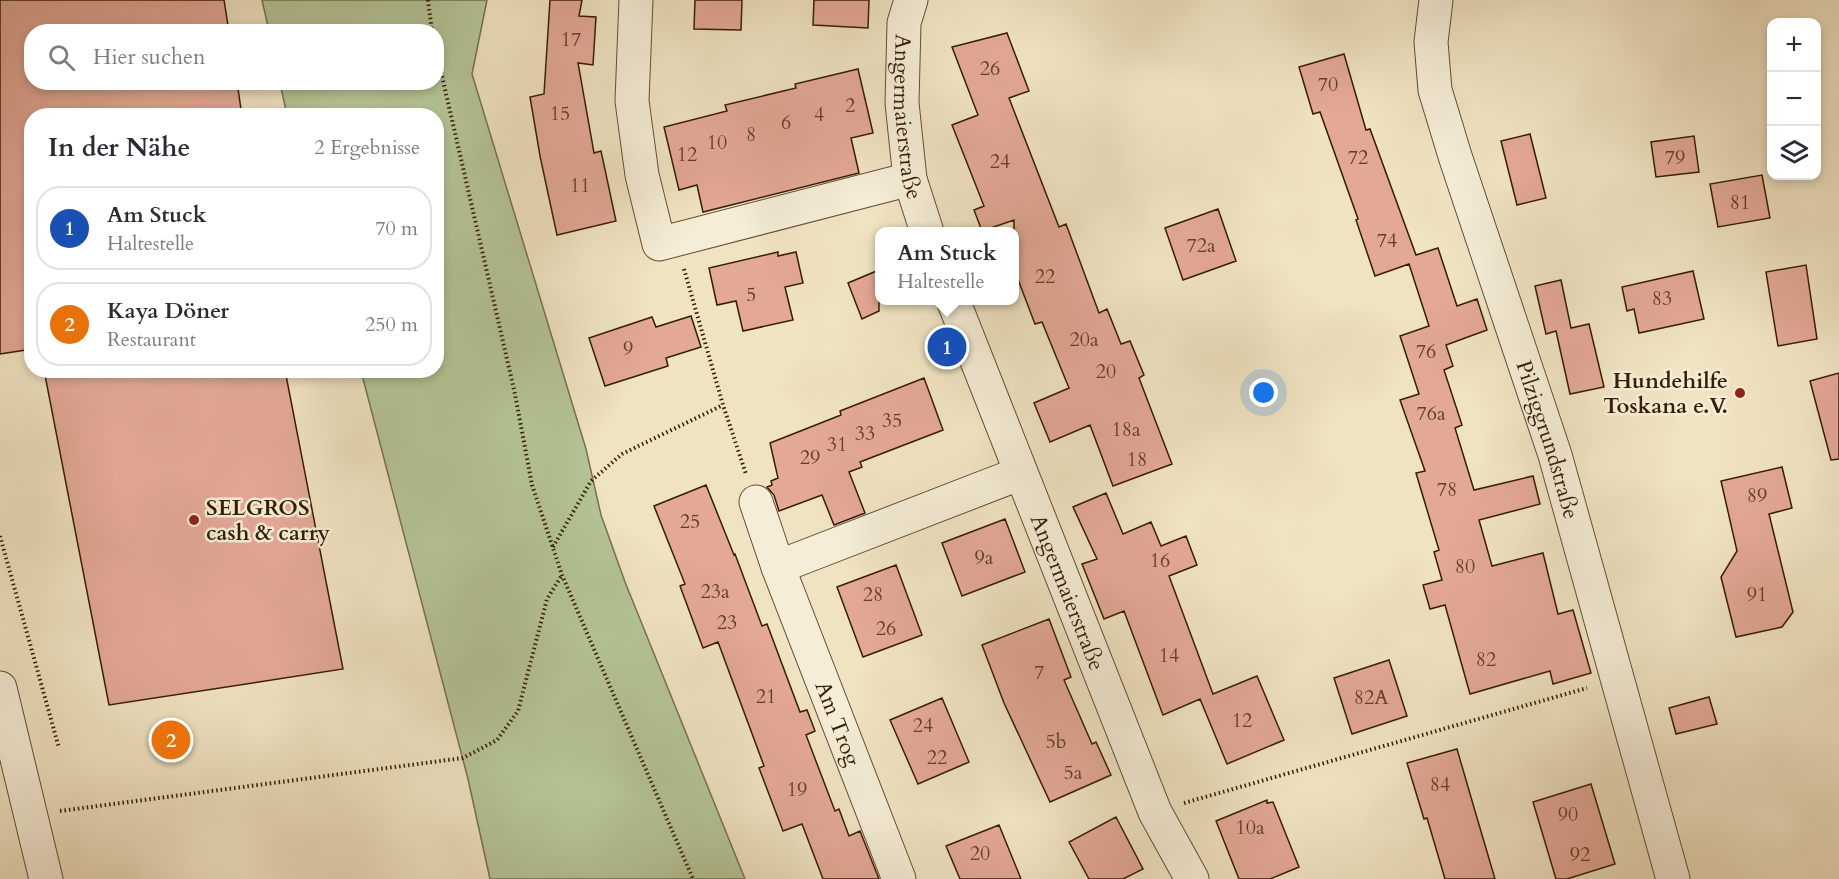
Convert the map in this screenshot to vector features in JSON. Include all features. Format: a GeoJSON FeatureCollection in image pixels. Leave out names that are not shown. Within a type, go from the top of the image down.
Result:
{"type":"FeatureCollection","features":[{"type":"Feature","properties":{"kind":"street"},"geometry":{"type":"LineString","coordinates":[[636,0],[633,101],[642,175],[659,244],[910,179]]}},
{"type":"Feature","properties":{"kind":"street","name":"Angermaierstraße"},"geometry":{"type":"LineString","coordinates":[[911,0],[904,23],[902,103],[910,179],[926,227]]}},
{"type":"Feature","properties":{"kind":"street","name":"Pilziggrundstraße"},"geometry":{"type":"LineString","coordinates":[[1436,0],[1431,42],[1435,90],[1556,455],[1616,680],[1673,879]]}},
{"type":"Feature","properties":{"kind":"street","name":"Angermaierstraße"},"geometry":{"type":"LineString","coordinates":[[955,305],[1155,812],[1192,879]]}},
{"type":"Feature","properties":{"kind":"street"},"geometry":{"type":"LineString","coordinates":[[778,567],[1022,473]]}},
{"type":"Feature","properties":{"kind":"street","name":"Am Trog"},"geometry":{"type":"LineString","coordinates":[[756,502],[778,567],[899,879]]}},
{"type":"Feature","properties":{"kind":"street"},"geometry":{"type":"LineString","coordinates":[[0,688],[10,770],[30,815],[46,879]]}},
{"type":"Feature","properties":{"kind":"path"},"geometry":{"type":"LineString","coordinates":[[428,0],[431,24]]}},
{"type":"Feature","properties":{"kind":"path"},"geometry":{"type":"LineString","coordinates":[[444,85],[515,394],[532,485],[562,575],[693,879]]}},
{"type":"Feature","properties":{"kind":"path"},"geometry":{"type":"LineString","coordinates":[[676,239],[723,405],[756,502]]}},
{"type":"Feature","properties":{"kind":"path"},"geometry":{"type":"LineString","coordinates":[[553,547],[591,481],[622,454],[723,405]]}},
{"type":"Feature","properties":{"kind":"path"},"geometry":{"type":"LineString","coordinates":[[0,536],[59,748]]}},
{"type":"Feature","properties":{"kind":"path"},"geometry":{"type":"LineString","coordinates":[[30,815],[463,758],[497,740],[518,711],[547,599],[562,575]]}},
{"type":"Feature","properties":{"kind":"path"},"geometry":{"type":"LineString","coordinates":[[1155,812],[1616,680]]}},
{"type":"Feature","properties":{"kind":"green space"},"geometry":{"type":"Polygon","coordinates":[[[262,0],[487,0],[472,74],[586,449],[601,515],[625,582],[745,879],[490,879],[468,779],[363,378],[444,378],[444,108],[285,108],[282,90],[444,90],[444,24],[267,24],[262,0]]]}},
{"type":"Feature","properties":{"kind":"building"},"geometry":{"type":"Polygon","coordinates":[[[0,0],[224,0],[228,24],[24,24],[24,90],[238,90],[241,108],[24,108],[24,350],[0,354],[0,0]]]}},
{"type":"Feature","properties":{"kind":"building"},"geometry":{"type":"Polygon","coordinates":[[[550,0],[582,0],[579,16],[596,17],[593,65],[578,63],[594,153],[601,151],[616,221],[557,235],[530,97],[544,94],[550,0]]]}},
{"type":"Feature","properties":{"kind":"building"},"geometry":{"type":"Polygon","coordinates":[[[695,0],[742,0],[741,30],[694,29],[695,0]]]}},
{"type":"Feature","properties":{"kind":"building"},"geometry":{"type":"Polygon","coordinates":[[[814,0],[869,0],[868,28],[813,25],[814,0]]]}},
{"type":"Feature","properties":{"kind":"building"},"geometry":{"type":"Polygon","coordinates":[[[1007,33],[1029,91],[1009,98],[1059,227],[1066,224],[1099,313],[1107,309],[1121,344],[1130,341],[1144,375],[1139,378],[1172,464],[1113,486],[1090,425],[1050,442],[1034,403],[1069,388],[1042,322],[1035,324],[1019,282],[1019,227],[1014,227],[1014,220],[994,227],[980,227],[974,210],[984,206],[952,125],[978,115],[952,47],[1007,33]]]}},
{"type":"Feature","properties":{"kind":"building"},"geometry":{"type":"Polygon","coordinates":[[[1344,54],[1366,130],[1370,129],[1416,255],[1438,248],[1457,306],[1477,299],[1487,330],[1446,345],[1453,366],[1444,370],[1462,425],[1455,428],[1474,490],[1533,476],[1540,504],[1479,520],[1492,566],[1543,553],[1558,614],[1573,610],[1591,673],[1553,684],[1550,671],[1470,694],[1445,605],[1430,609],[1423,585],[1442,580],[1434,552],[1439,550],[1416,473],[1425,471],[1400,400],[1419,394],[1400,336],[1429,326],[1409,264],[1375,276],[1356,220],[1358,219],[1320,112],[1313,114],[1299,67],[1344,54]]]}},
{"type":"Feature","properties":{"kind":"building"},"geometry":{"type":"Polygon","coordinates":[[[858,69],[873,133],[851,138],[859,173],[703,212],[697,185],[679,190],[664,127],[727,111],[725,105],[796,88],[795,84],[858,69]]]}},
{"type":"Feature","properties":{"kind":"building"},"geometry":{"type":"Polygon","coordinates":[[[1530,134],[1546,198],[1517,205],[1501,141],[1530,134]]]}},
{"type":"Feature","properties":{"kind":"building"},"geometry":{"type":"Polygon","coordinates":[[[1694,136],[1699,172],[1656,177],[1651,142],[1694,136]]]}},
{"type":"Feature","properties":{"kind":"building"},"geometry":{"type":"Polygon","coordinates":[[[1762,175],[1770,218],[1718,227],[1710,184],[1762,175]]]}},
{"type":"Feature","properties":{"kind":"building"},"geometry":{"type":"Polygon","coordinates":[[[1218,209],[1236,261],[1183,280],[1165,228],[1218,209]]]}},
{"type":"Feature","properties":{"kind":"building"},"geometry":{"type":"Polygon","coordinates":[[[778,252],[778,256],[796,252],[803,283],[785,287],[793,320],[743,331],[736,301],[717,305],[709,268],[778,252]]]}},
{"type":"Feature","properties":{"kind":"building"},"geometry":{"type":"Polygon","coordinates":[[[1806,265],[1817,339],[1778,346],[1766,272],[1806,265]]]}},
{"type":"Feature","properties":{"kind":"building"},"geometry":{"type":"Polygon","coordinates":[[[1693,271],[1704,319],[1639,333],[1634,309],[1627,311],[1622,287],[1693,271]]]}},
{"type":"Feature","properties":{"kind":"building"},"geometry":{"type":"Polygon","coordinates":[[[875,272],[875,305],[879,305],[879,311],[862,319],[848,283],[875,272]]]}},
{"type":"Feature","properties":{"kind":"building"},"geometry":{"type":"Polygon","coordinates":[[[1561,280],[1571,328],[1589,324],[1604,387],[1570,394],[1556,331],[1546,334],[1535,286],[1561,280]]]}},
{"type":"Feature","properties":{"kind":"building"},"geometry":{"type":"Polygon","coordinates":[[[691,316],[701,347],[666,358],[668,366],[605,386],[589,338],[652,317],[656,327],[691,316]]]}},
{"type":"Feature","properties":{"kind":"building"},"geometry":{"type":"Polygon","coordinates":[[[1839,373],[1839,459],[1831,460],[1810,381],[1839,373]]]}},
{"type":"Feature","properties":{"kind":"building","name":"SELGROS cash & carry"},"geometry":{"type":"Polygon","coordinates":[[[46,378],[287,378],[343,669],[109,705],[46,378]]]}},
{"type":"Feature","properties":{"kind":"building"},"geometry":{"type":"Polygon","coordinates":[[[924,378],[943,430],[860,462],[862,467],[849,472],[865,513],[834,525],[822,495],[779,511],[774,495],[767,487],[772,485],[771,481],[778,478],[770,443],[841,415],[840,411],[924,378]]]}},
{"type":"Feature","properties":{"kind":"building"},"geometry":{"type":"Polygon","coordinates":[[[1782,467],[1792,508],[1769,514],[1793,612],[1782,627],[1736,637],[1721,577],[1737,551],[1721,481],[1782,467]]]}},
{"type":"Feature","properties":{"kind":"building"},"geometry":{"type":"Polygon","coordinates":[[[706,485],[762,626],[767,624],[800,712],[807,710],[815,731],[806,735],[835,811],[839,809],[849,836],[860,831],[879,879],[823,879],[802,824],[783,831],[759,768],[764,766],[718,642],[703,648],[680,586],[685,584],[654,506],[706,485]]]}},
{"type":"Feature","properties":{"kind":"building"},"geometry":{"type":"Polygon","coordinates":[[[1106,493],[1123,534],[1151,522],[1161,546],[1186,536],[1197,565],[1169,576],[1213,694],[1257,676],[1284,740],[1227,764],[1200,699],[1163,715],[1124,611],[1104,619],[1082,564],[1097,559],[1073,507],[1106,493]]]}},
{"type":"Feature","properties":{"kind":"building"},"geometry":{"type":"Polygon","coordinates":[[[1005,519],[1025,572],[962,596],[942,543],[1005,519]]]}},
{"type":"Feature","properties":{"kind":"building"},"geometry":{"type":"Polygon","coordinates":[[[896,565],[922,635],[863,657],[837,587],[896,565]]]}},
{"type":"Feature","properties":{"kind":"building"},"geometry":{"type":"Polygon","coordinates":[[[1049,619],[1071,677],[1064,680],[1092,744],[1096,742],[1111,775],[1050,802],[1004,703],[982,645],[1049,619]]]}},
{"type":"Feature","properties":{"kind":"building"},"geometry":{"type":"Polygon","coordinates":[[[1389,660],[1407,716],[1352,734],[1334,678],[1389,660]]]}},
{"type":"Feature","properties":{"kind":"building"},"geometry":{"type":"Polygon","coordinates":[[[1709,697],[1717,724],[1676,734],[1669,708],[1709,697]]]}},
{"type":"Feature","properties":{"kind":"building"},"geometry":{"type":"Polygon","coordinates":[[[942,698],[969,762],[918,784],[890,720],[942,698]]]}},
{"type":"Feature","properties":{"kind":"building"},"geometry":{"type":"Polygon","coordinates":[[[1457,749],[1495,879],[1445,879],[1427,818],[1424,819],[1407,763],[1457,749]]]}},
{"type":"Feature","properties":{"kind":"building"},"geometry":{"type":"Polygon","coordinates":[[[1591,784],[1615,864],[1567,879],[1556,879],[1533,802],[1591,784]]]}},
{"type":"Feature","properties":{"kind":"building"},"geometry":{"type":"Polygon","coordinates":[[[1267,800],[1267,803],[1273,802],[1299,867],[1270,879],[1239,879],[1216,821],[1267,800]]]}},
{"type":"Feature","properties":{"kind":"building"},"geometry":{"type":"Polygon","coordinates":[[[1116,817],[1143,869],[1123,879],[1089,879],[1069,842],[1116,817]]]}},
{"type":"Feature","properties":{"kind":"building"},"geometry":{"type":"Polygon","coordinates":[[[999,825],[1021,879],[960,879],[946,846],[999,825]]]}},
{"type":"Feature","properties":{"kind":"place","name":"Am Stuck"},"geometry":{"type":"Point","coordinates":[947,347]}},
{"type":"Feature","properties":{"kind":"place","name":"Hundehilfe Toskana e.V."},"geometry":{"type":"Point","coordinates":[1740,393]}},
{"type":"Feature","properties":{"kind":"place","name":"SELGROS cash & carry"},"geometry":{"type":"Point","coordinates":[194,520]}},
{"type":"Feature","properties":{"kind":"place","name":"Kaya Döner"},"geometry":{"type":"Point","coordinates":[171,740]}}]}
